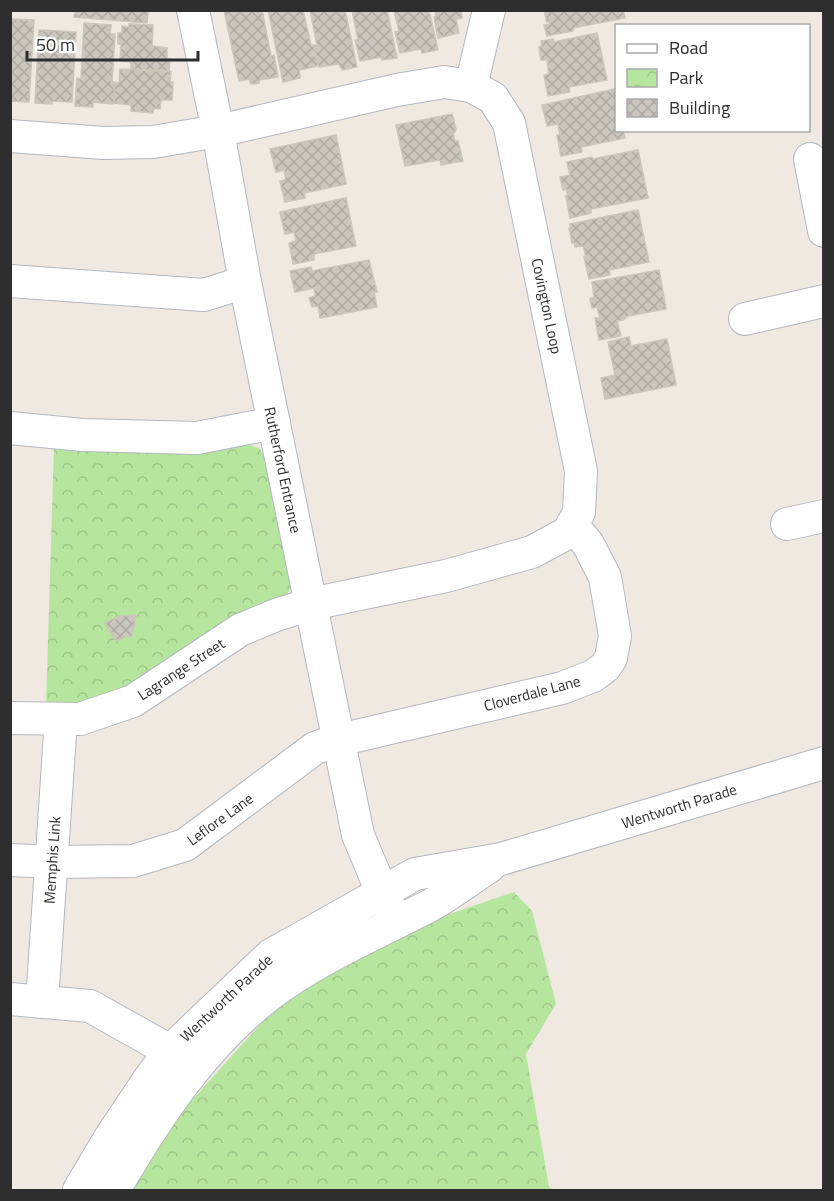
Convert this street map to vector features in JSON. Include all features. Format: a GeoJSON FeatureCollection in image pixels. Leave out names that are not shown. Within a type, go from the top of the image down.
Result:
{"type":"FeatureCollection","features":[{"type":"Feature","properties":{"kind":"street","name":"Rutherford Entrance"},"geometry":{"type":"LineString","coordinates":[[193,10],[218,131],[245,282],[358,835],[397,922]]}},
{"type":"Feature","properties":{"kind":"street"},"geometry":{"type":"LineString","coordinates":[[471,86],[489,10]]}},
{"type":"Feature","properties":{"kind":"street","name":"Covington Loop"},"geometry":{"type":"LineString","coordinates":[[10,136],[104,143],[153,142],[218,131],[397,90],[444,82],[471,86],[493,98],[509,123],[581,471],[579,512],[572,525]]}},
{"type":"Feature","properties":{"kind":"street"},"geometry":{"type":"LineString","coordinates":[[810,159],[824,231]]}},
{"type":"Feature","properties":{"kind":"street"},"geometry":{"type":"LineString","coordinates":[[10,281],[204,295],[245,282]]}},
{"type":"Feature","properties":{"kind":"street"},"geometry":{"type":"LineString","coordinates":[[745,319],[824,301]]}},
{"type":"Feature","properties":{"kind":"street"},"geometry":{"type":"LineString","coordinates":[[10,428],[83,435],[197,438],[274,423]]}},
{"type":"Feature","properties":{"kind":"street"},"geometry":{"type":"LineString","coordinates":[[787,524],[824,516]]}},
{"type":"Feature","properties":{"kind":"street"},"geometry":{"type":"LineString","coordinates":[[311,604],[446,576],[532,552],[569,532],[572,525]]}},
{"type":"Feature","properties":{"kind":"street","name":"Cloverdale Lane"},"geometry":{"type":"LineString","coordinates":[[339,740],[562,688],[593,676],[606,667],[611,658],[615,636],[605,577],[588,544],[572,525]]}},
{"type":"Feature","properties":{"kind":"street","name":"Lagrange Street"},"geometry":{"type":"LineString","coordinates":[[10,718],[80,719],[133,701],[240,630],[311,604]]}},
{"type":"Feature","properties":{"kind":"street","name":"Memphis Link"},"geometry":{"type":"LineString","coordinates":[[42,1002],[61,719]]}},
{"type":"Feature","properties":{"kind":"street","name":"Leflore Lane"},"geometry":{"type":"LineString","coordinates":[[10,860],[133,861],[185,845],[315,748],[339,740]]}},
{"type":"Feature","properties":{"kind":"street","name":"Wentworth Parade"},"geometry":{"type":"LineString","coordinates":[[79,1191],[110,1138],[181,1061],[271,955],[415,874],[501,859],[824,763]]}},
{"type":"Feature","properties":{"kind":"street","name":"Wentworth Parade"},"geometry":{"type":"LineString","coordinates":[[114,1191],[148,1132],[181,1061],[218,1040],[269,995],[328,956],[432,904],[501,859]]}},
{"type":"Feature","properties":{"kind":"street"},"geometry":{"type":"LineString","coordinates":[[10,999],[90,1006],[181,1061]]}},
{"type":"Feature","properties":{"kind":"green space"},"geometry":{"type":"Polygon","coordinates":[[[243,443],[259,448],[270,463],[293,583],[285,599],[165,673],[90,706],[46,706],[54,447],[243,443]]]}},
{"type":"Feature","properties":{"kind":"green space"},"geometry":{"type":"Polygon","coordinates":[[[514,892],[532,911],[556,1004],[526,1054],[549,1187],[555,1190],[131,1190],[175,1119],[273,1010],[331,972],[403,930],[514,892]]]}},
{"type":"Feature","properties":{"kind":"building"},"geometry":{"type":"Polygon","coordinates":[[[75,10],[148,10],[147,23],[74,17],[75,10]]]}},
{"type":"Feature","properties":{"kind":"building"},"geometry":{"type":"Polygon","coordinates":[[[224,10],[262,10],[271,56],[274,55],[278,77],[259,80],[259,83],[251,84],[249,79],[239,81],[224,10]]]}},
{"type":"Feature","properties":{"kind":"building"},"geometry":{"type":"Polygon","coordinates":[[[268,10],[303,10],[318,66],[299,70],[300,78],[283,82],[268,10]]]}},
{"type":"Feature","properties":{"kind":"building"},"geometry":{"type":"Polygon","coordinates":[[[310,10],[345,10],[357,67],[342,70],[339,64],[319,67],[310,10]]]}},
{"type":"Feature","properties":{"kind":"building"},"geometry":{"type":"Polygon","coordinates":[[[352,10],[387,10],[397,58],[382,60],[382,57],[360,61],[352,10]]]}},
{"type":"Feature","properties":{"kind":"building"},"geometry":{"type":"Polygon","coordinates":[[[394,10],[429,10],[438,50],[422,53],[421,49],[400,53],[395,32],[399,31],[394,10]]]}},
{"type":"Feature","properties":{"kind":"building"},"geometry":{"type":"Polygon","coordinates":[[[435,10],[465,10],[461,11],[462,18],[456,19],[459,33],[438,38],[435,10]]]}},
{"type":"Feature","properties":{"kind":"building"},"geometry":{"type":"Polygon","coordinates":[[[544,10],[623,10],[625,18],[573,28],[573,31],[547,36],[544,25],[550,24],[550,21],[547,22],[544,10]]]}},
{"type":"Feature","properties":{"kind":"building"},"geometry":{"type":"Polygon","coordinates":[[[10,19],[34,20],[29,102],[10,101],[10,19]]]}},
{"type":"Feature","properties":{"kind":"building"},"geometry":{"type":"Polygon","coordinates":[[[84,23],[111,25],[110,34],[115,34],[113,104],[93,102],[93,107],[75,106],[77,78],[81,79],[84,23]]]}},
{"type":"Feature","properties":{"kind":"building"},"geometry":{"type":"Polygon","coordinates":[[[129,24],[153,25],[152,46],[167,48],[167,59],[170,59],[169,71],[131,69],[131,62],[120,61],[121,44],[118,44],[118,33],[122,33],[122,26],[129,27],[129,24]]]}},
{"type":"Feature","properties":{"kind":"building"},"geometry":{"type":"Polygon","coordinates":[[[39,30],[76,32],[72,102],[35,103],[39,30]]]}},
{"type":"Feature","properties":{"kind":"building"},"geometry":{"type":"Polygon","coordinates":[[[597,33],[607,80],[569,87],[570,92],[548,96],[544,75],[549,74],[547,60],[541,60],[539,47],[542,46],[541,41],[553,39],[554,42],[597,33]]]}},
{"type":"Feature","properties":{"kind":"building"},"geometry":{"type":"Polygon","coordinates":[[[120,69],[171,72],[172,100],[161,100],[160,109],[154,108],[153,113],[131,111],[131,105],[114,103],[115,83],[119,83],[120,69]]]}},
{"type":"Feature","properties":{"kind":"building"},"geometry":{"type":"Polygon","coordinates":[[[615,89],[615,132],[624,132],[625,138],[581,147],[582,152],[561,156],[557,135],[560,135],[558,124],[547,126],[542,105],[615,89]]]}},
{"type":"Feature","properties":{"kind":"building"},"geometry":{"type":"Polygon","coordinates":[[[452,114],[456,129],[453,133],[455,141],[458,141],[463,161],[441,165],[440,160],[405,166],[396,125],[452,114]]]}},
{"type":"Feature","properties":{"kind":"building"},"geometry":{"type":"Polygon","coordinates":[[[336,135],[346,184],[304,193],[305,198],[285,202],[280,181],[286,180],[284,170],[276,172],[270,149],[336,135]]]}},
{"type":"Feature","properties":{"kind":"building"},"geometry":{"type":"Polygon","coordinates":[[[638,150],[648,198],[591,209],[591,213],[570,218],[566,196],[568,196],[566,189],[563,190],[560,177],[570,175],[567,162],[638,150]]]}},
{"type":"Feature","properties":{"kind":"building"},"geometry":{"type":"Polygon","coordinates":[[[346,198],[356,246],[314,254],[314,260],[293,264],[289,243],[296,241],[294,232],[285,234],[280,212],[346,198]]]}},
{"type":"Feature","properties":{"kind":"building"},"geometry":{"type":"Polygon","coordinates":[[[638,210],[649,262],[609,270],[610,275],[589,279],[583,246],[575,247],[572,243],[570,224],[638,210]]]}},
{"type":"Feature","properties":{"kind":"building"},"geometry":{"type":"Polygon","coordinates":[[[369,260],[377,292],[374,292],[377,307],[320,318],[318,306],[312,307],[309,298],[315,296],[314,288],[295,292],[290,271],[311,267],[312,271],[369,260]]]}},
{"type":"Feature","properties":{"kind":"building"},"geometry":{"type":"Polygon","coordinates":[[[659,270],[666,309],[628,316],[617,321],[621,336],[599,340],[595,318],[600,318],[597,307],[592,308],[590,299],[594,297],[592,282],[659,270]]]}},
{"type":"Feature","properties":{"kind":"building"},"geometry":{"type":"Polygon","coordinates":[[[629,337],[631,346],[667,339],[676,385],[605,399],[601,378],[615,375],[608,342],[629,337]]]}},
{"type":"Feature","properties":{"kind":"building"},"geometry":{"type":"Polygon","coordinates":[[[136,615],[132,636],[116,641],[105,623],[119,616],[136,615]]]}}]}
